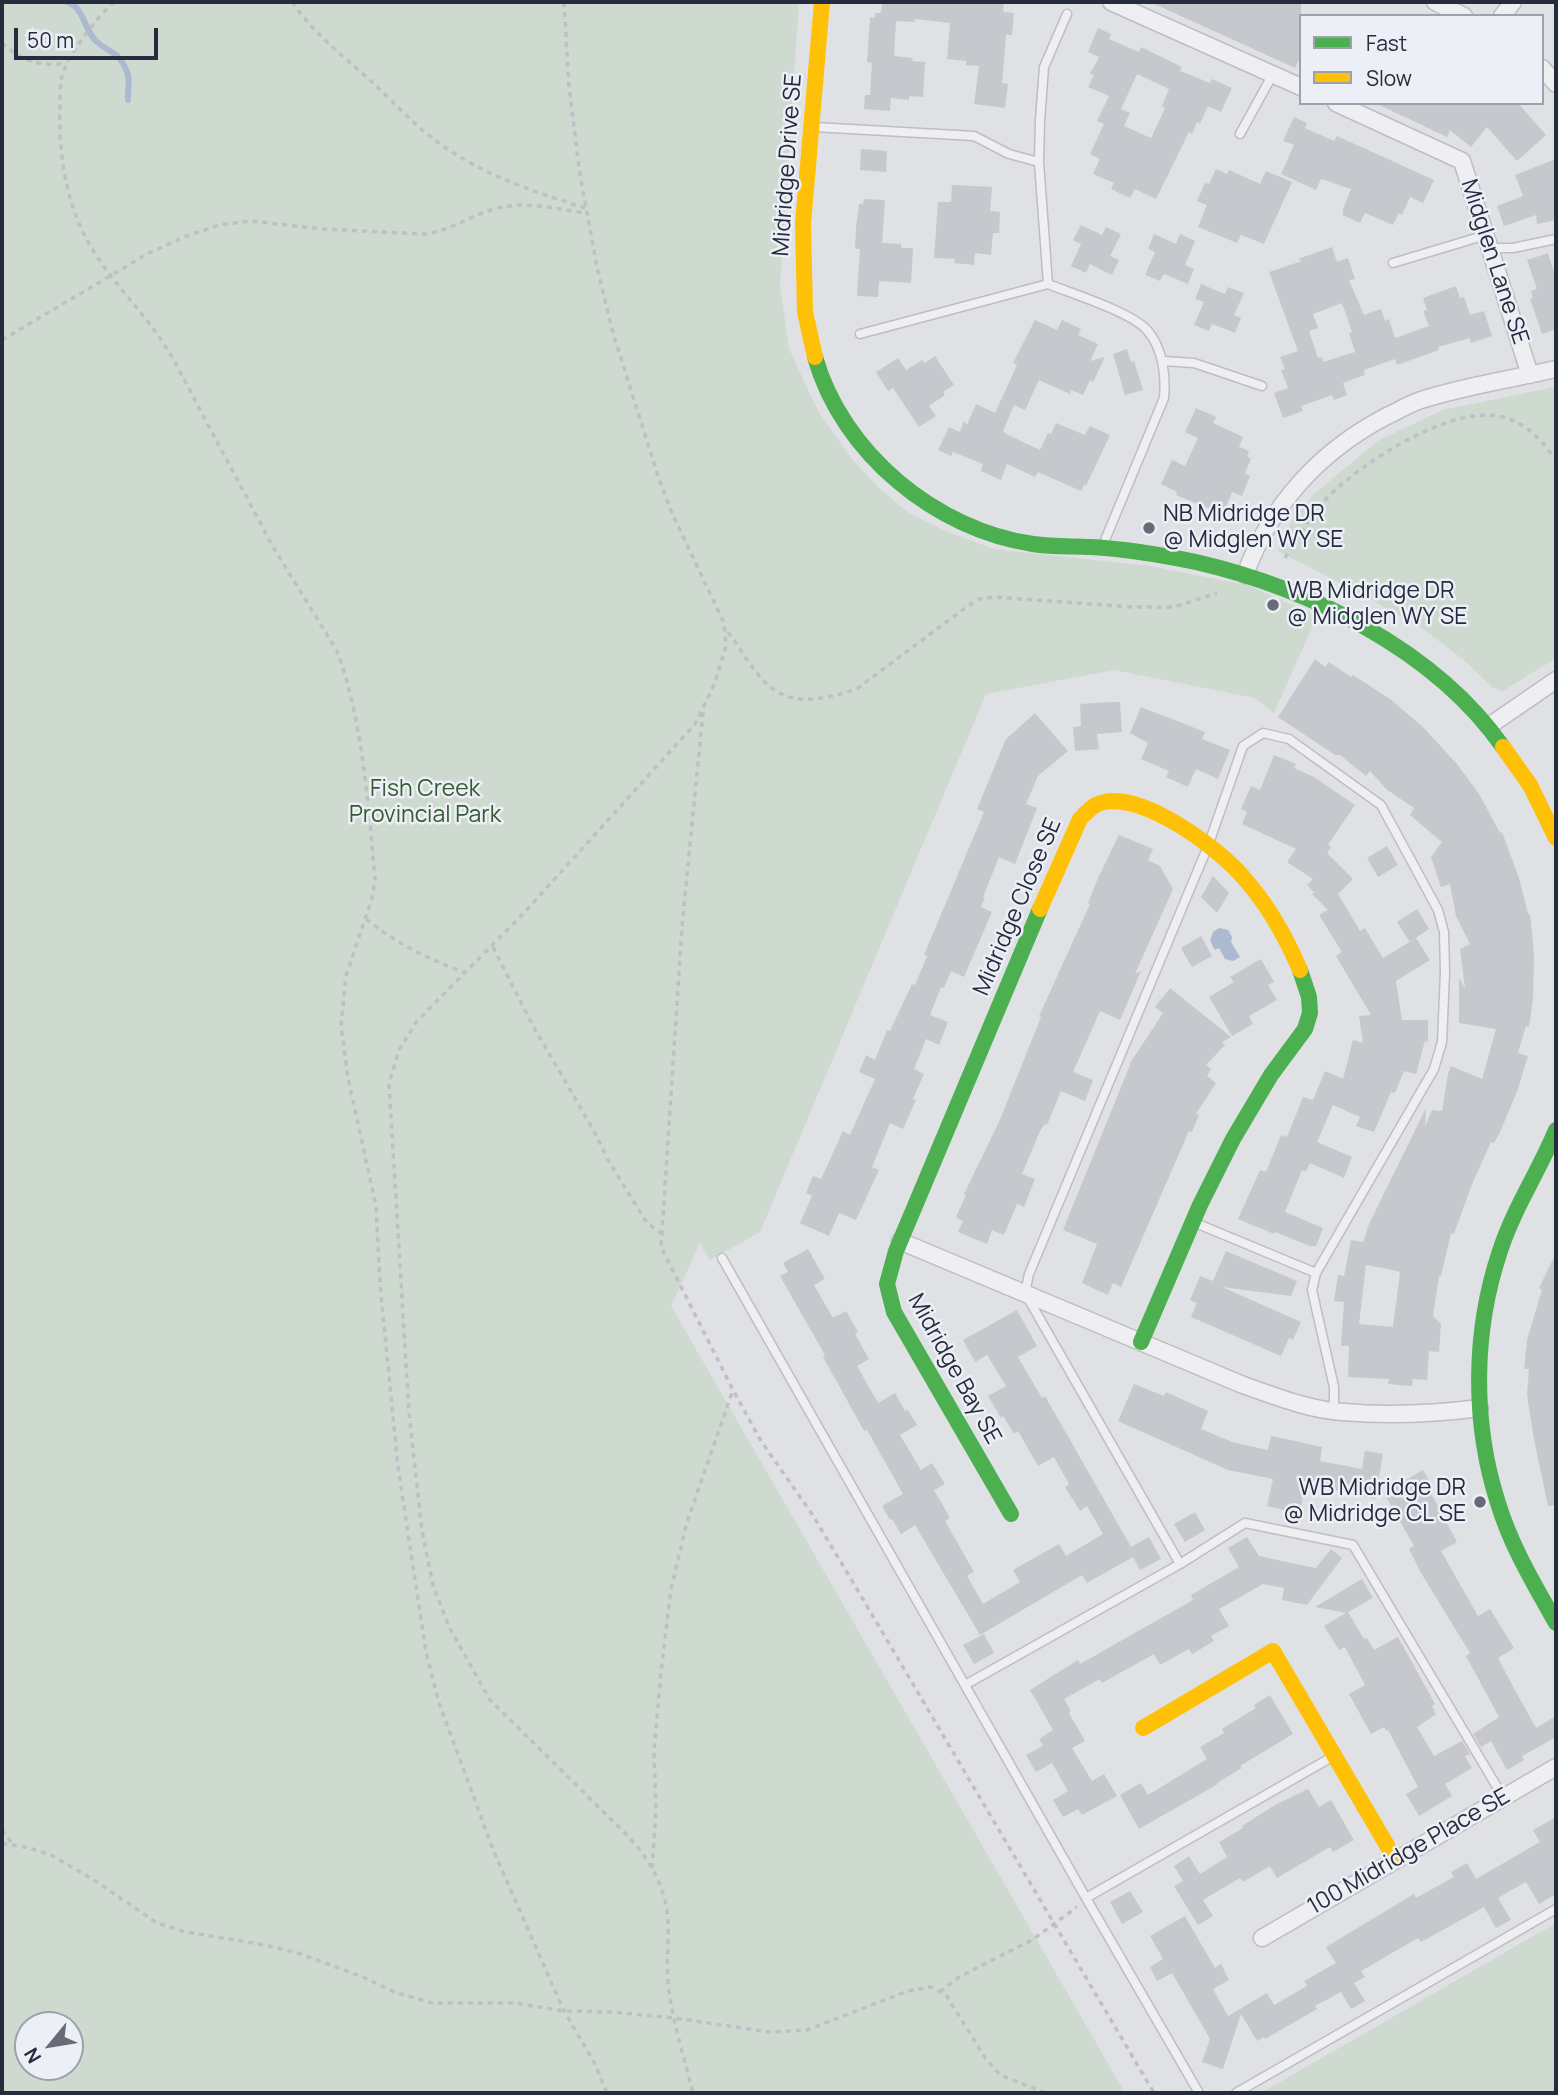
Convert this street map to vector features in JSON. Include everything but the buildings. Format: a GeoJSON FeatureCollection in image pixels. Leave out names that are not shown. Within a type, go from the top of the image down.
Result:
{"type":"FeatureCollection","features":[{"type":"Feature","properties":{"kind":"street","name":"Midridge Drive SE"},"geometry":{"type":"LineString","coordinates":[[822,2],[813,127],[803,211],[807,324],[823,379],[834,403],[869,454],[906,489],[940,511],[967,525],[1004,538],[1032,544],[1102,548],[1172,557],[1245,575],[1318,603],[1356,622],[1402,650],[1448,686],[1489,726],[1530,785],[1556,838]]}},
{"type":"Feature","properties":{"kind":"street"},"geometry":{"type":"LineString","coordinates":[[1111,2],[1299,86]]}},
{"type":"Feature","properties":{"kind":"street"},"geometry":{"type":"LineString","coordinates":[[1435,2],[1460,14]]}},
{"type":"Feature","properties":{"kind":"street"},"geometry":{"type":"LineString","coordinates":[[1544,70],[1556,84]]}},
{"type":"Feature","properties":{"kind":"street","name":"Midglen Lane SE"},"geometry":{"type":"LineString","coordinates":[[1340,105],[1462,161],[1530,375]]}},
{"type":"Feature","properties":{"kind":"street"},"geometry":{"type":"LineString","coordinates":[[1245,575],[1261,536],[1286,499],[1329,453],[1367,426],[1419,400],[1556,369]]}},
{"type":"Feature","properties":{"kind":"street"},"geometry":{"type":"LineString","coordinates":[[1489,726],[1556,680]]}},
{"type":"Feature","properties":{"kind":"street","name":"Midridge Close SE"},"geometry":{"type":"LineString","coordinates":[[900,1241],[1077,822],[1102,802],[1120,801],[1137,805],[1176,825],[1234,866],[1285,935],[1307,991],[1310,1010],[1309,1020],[1301,1034],[1248,1109],[1227,1149],[1140,1342]]}},
{"type":"Feature","properties":{"kind":"street"},"geometry":{"type":"LineString","coordinates":[[1556,1130],[1549,1165],[1515,1212],[1494,1270],[1486,1300],[1480,1343],[1480,1408],[1491,1482],[1513,1543],[1556,1623]]}},
{"type":"Feature","properties":{"kind":"street"},"geometry":{"type":"LineString","coordinates":[[900,1241],[1243,1385],[1299,1404],[1393,1416],[1480,1408]]}},
{"type":"Feature","properties":{"kind":"street","name":"Midridge Bay SE"},"geometry":{"type":"LineString","coordinates":[[900,1241],[887,1278],[886,1291],[889,1300],[1011,1514]]}},
{"type":"Feature","properties":{"kind":"street"},"geometry":{"type":"LineString","coordinates":[[1143,1728],[1273,1651],[1395,1860]]}},
{"type":"Feature","properties":{"kind":"street","name":"100 Midridge Place SE"},"geometry":{"type":"LineString","coordinates":[[1262,1938],[1556,1767]]}},
{"type":"Feature","properties":{"kind":"lane"},"geometry":{"type":"LineString","coordinates":[[1048,284],[1039,162],[1044,67],[1067,14]]}},
{"type":"Feature","properties":{"kind":"lane"},"geometry":{"type":"LineString","coordinates":[[1240,134],[1273,74]]}},
{"type":"Feature","properties":{"kind":"lane"},"geometry":{"type":"LineString","coordinates":[[813,127],[974,135],[1009,154],[1039,162]]}},
{"type":"Feature","properties":{"kind":"lane"},"geometry":{"type":"LineString","coordinates":[[1393,262],[1488,241],[1513,248],[1556,239]]}},
{"type":"Feature","properties":{"kind":"lane"},"geometry":{"type":"LineString","coordinates":[[860,334],[1048,284],[1132,318],[1148,331],[1163,361],[1166,382],[1164,398],[1102,548]]}},
{"type":"Feature","properties":{"kind":"lane"},"geometry":{"type":"LineString","coordinates":[[1163,361],[1194,363],[1262,386]]}},
{"type":"Feature","properties":{"kind":"lane"},"geometry":{"type":"LineString","coordinates":[[1180,1564],[1025,1293],[1029,1274],[1208,846],[1243,746],[1263,733],[1289,740],[1381,806],[1442,920],[1445,972],[1440,1055],[1316,1273],[1312,1290],[1334,1387],[1334,1410]]}},
{"type":"Feature","properties":{"kind":"lane"},"geometry":{"type":"LineString","coordinates":[[1193,1222],[1316,1273]]}},
{"type":"Feature","properties":{"kind":"lane"},"geometry":{"type":"LineString","coordinates":[[722,1258],[1199,2093]]}},
{"type":"Feature","properties":{"kind":"lane"},"geometry":{"type":"LineString","coordinates":[[965,1685],[1180,1564],[1245,1523],[1353,1545],[1503,1797]]}},
{"type":"Feature","properties":{"kind":"lane"},"geometry":{"type":"LineString","coordinates":[[1086,1899],[1335,1755]]}},
{"type":"Feature","properties":{"kind":"lane"},"geometry":{"type":"LineString","coordinates":[[1236,2093],[1556,1909]]}},
{"type":"Feature","properties":{"kind":"path"},"geometry":{"type":"LineString","coordinates":[[114,2],[102,13],[62,74],[59,134],[70,199],[82,231],[110,277],[147,318],[171,355],[273,547],[337,651],[355,713],[375,880],[372,898],[346,976],[341,1025],[344,1054],[376,1206],[380,1284],[392,1410],[405,1521],[420,1615],[431,1675],[494,1852],[565,2011],[594,2062],[607,2093]]}},
{"type":"Feature","properties":{"kind":"path"},"geometry":{"type":"LineString","coordinates":[[292,2],[307,24],[327,44],[427,134],[478,168],[586,210]]}},
{"type":"Feature","properties":{"kind":"path"},"geometry":{"type":"LineString","coordinates":[[564,2],[571,101],[586,210],[612,333],[671,511],[715,599],[727,631],[753,667],[773,688],[791,699],[806,701],[858,688],[979,599],[1004,597],[1140,608],[1174,607],[1217,593]]}},
{"type":"Feature","properties":{"kind":"path"},"geometry":{"type":"LineString","coordinates":[[2,43],[26,60],[49,66],[68,63]]}},
{"type":"Feature","properties":{"kind":"path"},"geometry":{"type":"LineString","coordinates":[[2,340],[161,247],[219,225],[251,221],[322,229],[423,234],[436,233],[482,213],[521,204],[586,210]]}},
{"type":"Feature","properties":{"kind":"path"},"geometry":{"type":"LineString","coordinates":[[1285,558],[1322,503],[1366,464],[1422,433],[1458,419],[1489,415],[1517,422],[1541,440],[1556,460]]}},
{"type":"Feature","properties":{"kind":"path"},"geometry":{"type":"LineString","coordinates":[[693,2093],[668,1982],[665,1897],[652,1870],[639,1847],[490,1700],[449,1627],[433,1585],[422,1531],[409,1413],[389,1084],[394,1063],[417,1021],[493,947],[695,724],[722,663],[727,631]]}},
{"type":"Feature","properties":{"kind":"path"},"geometry":{"type":"LineString","coordinates":[[365,919],[400,944],[430,960],[465,973]]}},
{"type":"Feature","properties":{"kind":"path"},"geometry":{"type":"LineString","coordinates":[[493,947],[538,1035],[608,1160],[648,1223],[661,1233]]}},
{"type":"Feature","properties":{"kind":"path"},"geometry":{"type":"LineString","coordinates":[[652,1870],[656,1811],[654,1752],[671,1589],[687,1522],[733,1390]]}},
{"type":"Feature","properties":{"kind":"path"},"geometry":{"type":"LineString","coordinates":[[2,1830],[12,1844]]}},
{"type":"Feature","properties":{"kind":"path"},"geometry":{"type":"LineString","coordinates":[[2,1843],[29,1848],[59,1860],[146,1917],[170,1928],[298,1953],[415,1999],[432,2003],[514,2003],[565,2011],[674,2018],[770,2032],[807,2030],[908,1991],[931,1987],[946,1995],[986,2059],[1000,2074],[1046,2093]]}},
{"type":"Feature","properties":{"kind":"path"},"geometry":{"type":"LineString","coordinates":[[940,1992],[959,1977],[1032,1940],[1086,1899]]}},
{"type":"Feature","properties":{"kind":"green space","name":"Fish Creek Provincial Park"},"geometry":{"type":"Polygon","coordinates":[[[2,2],[799,2],[780,286],[789,349],[818,411],[851,458],[879,488],[909,513],[948,532],[994,549],[1150,566],[1247,585],[1317,616],[1274,713],[1255,698],[1114,670],[986,694],[760,1232],[710,1260],[700,1243],[671,1306],[1125,2093],[2,2093],[2,2]]]}},
{"type":"Feature","properties":{"kind":"green space"},"geometry":{"type":"Polygon","coordinates":[[[1555,387],[1556,658],[1503,691],[1493,688],[1464,660],[1423,629],[1278,551],[1291,522],[1314,494],[1379,440],[1443,410],[1555,387]]]}},
{"type":"Feature","properties":{"kind":"green space"},"geometry":{"type":"Polygon","coordinates":[[[1556,1923],[1556,2093],[1261,2093],[1556,1923]]]}},
{"type":"Feature","properties":{"kind":"water"},"geometry":{"type":"Polygon","coordinates":[[[1219,928],[1228,930],[1232,937],[1231,942],[1240,957],[1233,961],[1225,959],[1219,948],[1215,950],[1210,941],[1213,932],[1219,928]]]}},
{"type":"Feature","properties":{"kind":"waterway"},"geometry":{"type":"LineString","coordinates":[[67,2],[77,9],[96,41],[117,56],[124,65],[129,79],[128,100]]}},
{"type":"Feature","properties":{"kind":"traffic: fast"},"geometry":{"type":"LineString","coordinates":[[815,357],[828,392],[847,425],[870,455],[898,481],[929,504],[962,522],[997,536],[1040,545],[1104,548],[1196,562],[1239,573],[1325,606],[1406,653],[1442,681],[1475,712],[1503,747]]}},
{"type":"Feature","properties":{"kind":"traffic: fast"},"geometry":{"type":"LineString","coordinates":[[1011,1514],[894,1312],[887,1284],[896,1251],[1040,909]]}},
{"type":"Feature","properties":{"kind":"traffic: fast"},"geometry":{"type":"LineString","coordinates":[[1141,1342],[1200,1205],[1233,1139],[1271,1075],[1305,1029],[1310,1013],[1309,997],[1300,970]]}},
{"type":"Feature","properties":{"kind":"traffic: fast"},"geometry":{"type":"LineString","coordinates":[[1556,1130],[1512,1220],[1500,1251],[1485,1313],[1479,1377],[1484,1441],[1503,1519],[1516,1550],[1556,1623]]}},
{"type":"Feature","properties":{"kind":"traffic: slow"},"geometry":{"type":"LineString","coordinates":[[815,357],[805,312],[803,224],[822,2]]}},
{"type":"Feature","properties":{"kind":"traffic: slow"},"geometry":{"type":"LineString","coordinates":[[1503,747],[1530,785],[1556,838]]}},
{"type":"Feature","properties":{"kind":"traffic: slow"},"geometry":{"type":"LineString","coordinates":[[1040,909],[1080,819],[1092,807],[1101,803],[1118,801],[1137,805],[1157,813],[1199,838],[1233,866],[1269,910],[1300,970]]}},
{"type":"Feature","properties":{"kind":"traffic: slow"},"geometry":{"type":"LineString","coordinates":[[1143,1728],[1273,1651],[1395,1859]]}},
{"type":"Feature","properties":{"kind":"place","name":"NB Midridge DR @ Midglen WY SE"},"geometry":{"type":"Point","coordinates":[1149,528]}},
{"type":"Feature","properties":{"kind":"place","name":"WB Midridge DR @ Midglen WY SE"},"geometry":{"type":"Point","coordinates":[1273,605]}},
{"type":"Feature","properties":{"kind":"place","name":"WB Midridge DR @ Midridge CL SE"},"geometry":{"type":"Point","coordinates":[1480,1502]}}]}
